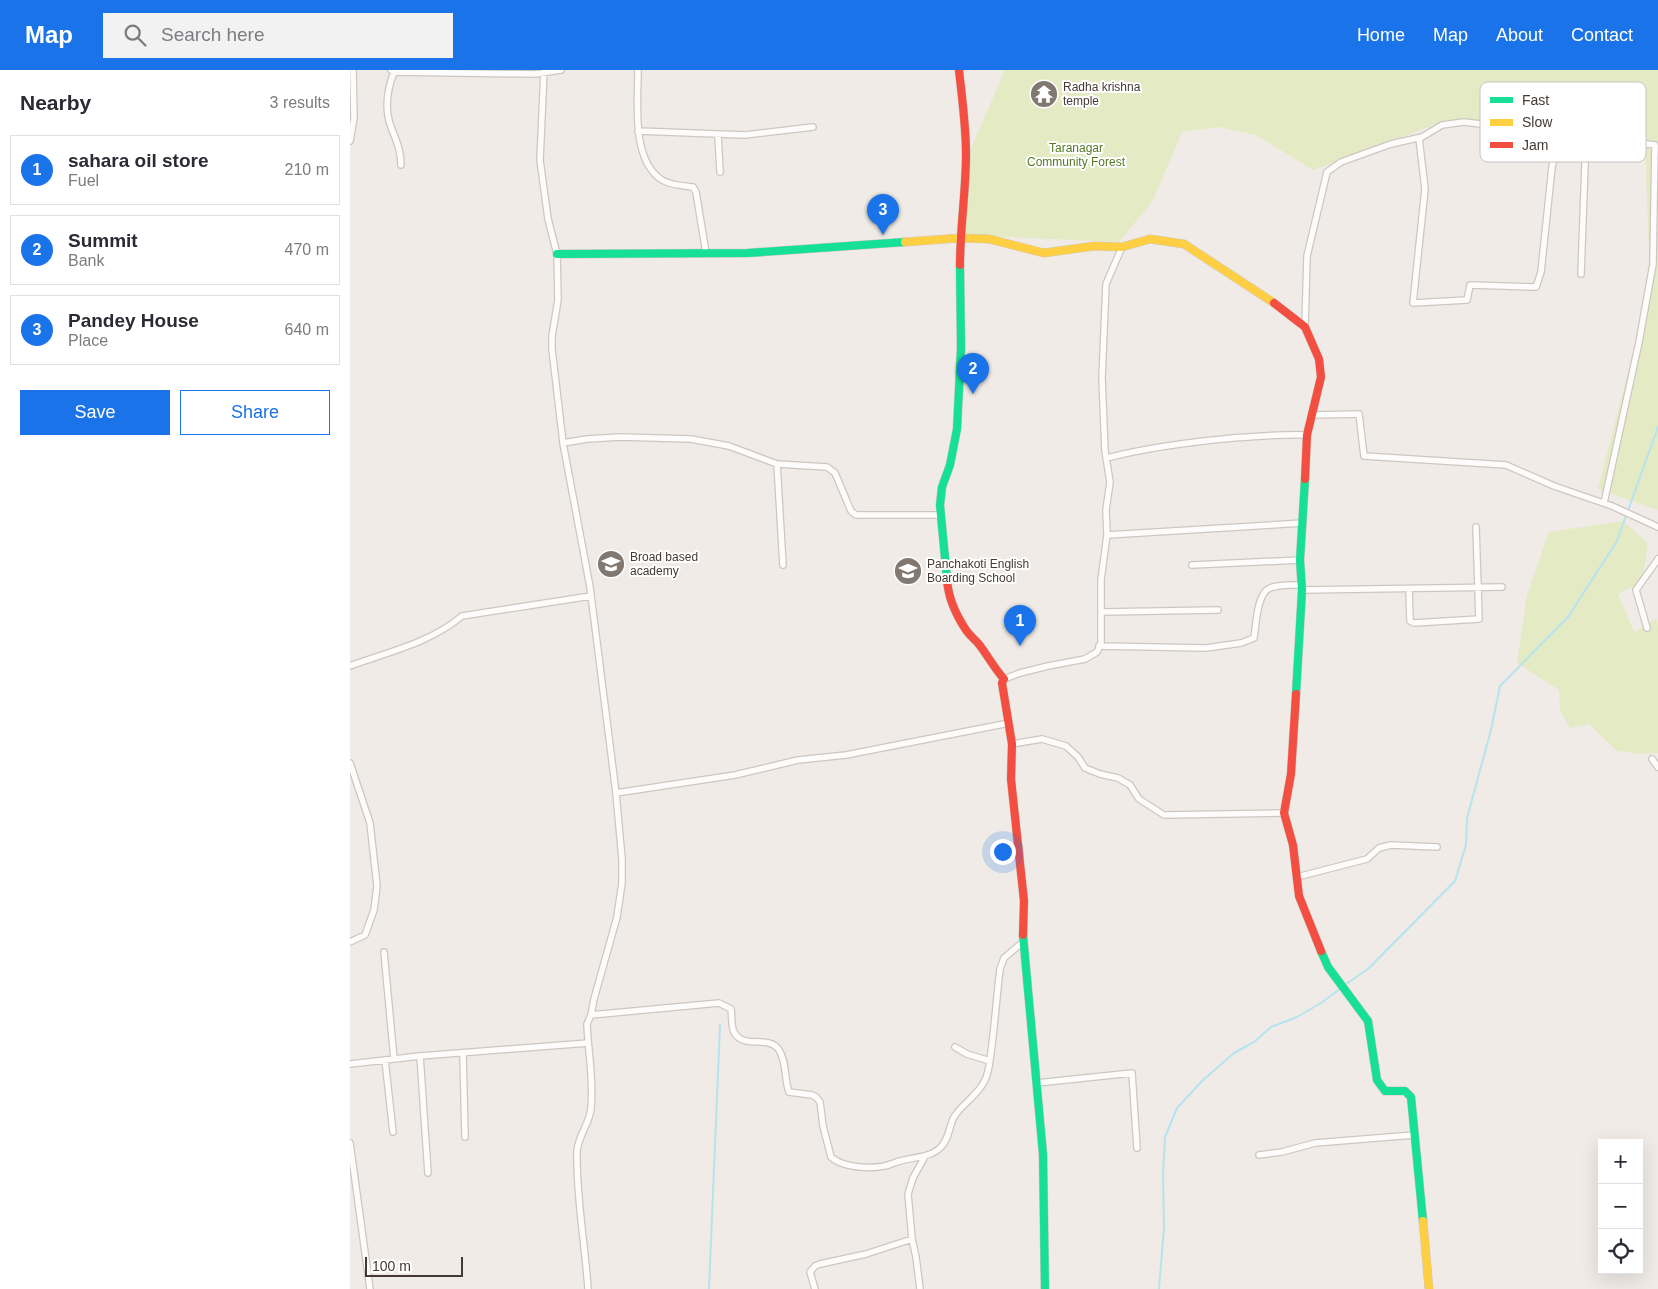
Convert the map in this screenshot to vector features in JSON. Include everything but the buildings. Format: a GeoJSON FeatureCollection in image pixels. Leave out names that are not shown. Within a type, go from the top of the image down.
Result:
{"type":"FeatureCollection","features":[{"type":"Feature","properties":{"kind":"street"},"geometry":{"type":"LineString","coordinates":[[350,141],[354,118],[353,70]]}},
{"type":"Feature","properties":{"kind":"street"},"geometry":{"type":"LineString","coordinates":[[401,165],[396,137],[390,126],[387,110],[388,86],[393,71],[544,72],[561,70]]}},
{"type":"Feature","properties":{"kind":"street"},"geometry":{"type":"LineString","coordinates":[[638,70],[638,131],[642,152],[649,170],[664,182],[693,187],[696,192],[706,253]]}},
{"type":"Feature","properties":{"kind":"street"},"geometry":{"type":"LineString","coordinates":[[959,70],[965,123],[966,156],[960,238],[961,348],[957,429],[950,466],[942,487],[941,515],[948,592],[966,630],[982,648],[1004,680]]}},
{"type":"Feature","properties":{"kind":"street"},"geometry":{"type":"LineString","coordinates":[[544,72],[540,160],[548,219],[557,254],[558,300],[551,344],[563,443],[591,596],[616,794],[622,883],[617,917],[587,1024],[592,1087],[591,1111],[581,1133],[577,1150],[588,1289]]}},
{"type":"Feature","properties":{"kind":"street"},"geometry":{"type":"LineString","coordinates":[[1429,1289],[1411,1097],[1405,1092],[1385,1091],[1377,1080],[1368,1021],[1328,967],[1299,896],[1293,844],[1284,813],[1291,774],[1302,588],[1300,560],[1307,435],[1321,377],[1319,358],[1305,327],[1307,256],[1327,172],[1341,162],[1391,144],[1419,138],[1442,125],[1464,122],[1480,124]]}},
{"type":"Feature","properties":{"kind":"street"},"geometry":{"type":"LineString","coordinates":[[638,131],[745,135],[813,127]]}},
{"type":"Feature","properties":{"kind":"street"},"geometry":{"type":"LineString","coordinates":[[718,135],[720,172]]}},
{"type":"Feature","properties":{"kind":"street"},"geometry":{"type":"LineString","coordinates":[[1419,138],[1424,189],[1413,303],[1467,300],[1470,285],[1536,287],[1541,272],[1553,162]]}},
{"type":"Feature","properties":{"kind":"street"},"geometry":{"type":"LineString","coordinates":[[1604,503],[1653,264],[1655,145],[1646,144]]}},
{"type":"Feature","properties":{"kind":"street"},"geometry":{"type":"LineString","coordinates":[[1581,274],[1585,162]]}},
{"type":"Feature","properties":{"kind":"street"},"geometry":{"type":"LineString","coordinates":[[557,254],[748,253],[960,238],[989,239],[1044,253],[1094,246],[1122,247],[1150,239],[1184,244],[1266,296],[1305,327]]}},
{"type":"Feature","properties":{"kind":"street"},"geometry":{"type":"LineString","coordinates":[[1004,680],[1048,666],[1085,659],[1097,652],[1101,643],[1101,580],[1110,482],[1106,458],[1102,378],[1106,284],[1122,247]]}},
{"type":"Feature","properties":{"kind":"street"},"geometry":{"type":"LineString","coordinates":[[1312,415],[1359,414],[1364,456],[1506,465],[1554,486],[1612,506],[1658,527]]}},
{"type":"Feature","properties":{"kind":"street"},"geometry":{"type":"LineString","coordinates":[[1106,458],[1155,446],[1189,442],[1284,434],[1307,435]]}},
{"type":"Feature","properties":{"kind":"street"},"geometry":{"type":"LineString","coordinates":[[563,443],[620,437],[691,439],[738,448],[777,464],[828,467],[835,473],[851,511],[856,515],[941,515]]}},
{"type":"Feature","properties":{"kind":"street"},"geometry":{"type":"LineString","coordinates":[[777,464],[784,565]]}},
{"type":"Feature","properties":{"kind":"street"},"geometry":{"type":"LineString","coordinates":[[1106,535],[1303,523]]}},
{"type":"Feature","properties":{"kind":"street"},"geometry":{"type":"LineString","coordinates":[[1409,589],[1410,621],[1414,623],[1480,619],[1476,527]]}},
{"type":"Feature","properties":{"kind":"street"},"geometry":{"type":"LineString","coordinates":[[1647,628],[1636,590],[1658,559]]}},
{"type":"Feature","properties":{"kind":"street"},"geometry":{"type":"LineString","coordinates":[[1192,565],[1300,560]]}},
{"type":"Feature","properties":{"kind":"street"},"geometry":{"type":"LineString","coordinates":[[1099,646],[1206,648],[1241,643],[1254,638],[1261,596],[1269,588],[1285,585],[1302,588],[1409,589],[1502,587]]}},
{"type":"Feature","properties":{"kind":"street"},"geometry":{"type":"LineString","coordinates":[[350,666],[429,638],[450,626],[462,616],[591,596]]}},
{"type":"Feature","properties":{"kind":"street"},"geometry":{"type":"LineString","coordinates":[[1102,612],[1218,610]]}},
{"type":"Feature","properties":{"kind":"street"},"geometry":{"type":"LineString","coordinates":[[1004,680],[1002,683],[1012,744],[1011,779],[1024,901],[1023,942],[1043,1154],[1046,1240],[1045,1289]]}},
{"type":"Feature","properties":{"kind":"street"},"geometry":{"type":"LineString","coordinates":[[616,794],[735,775],[798,760],[846,755],[1009,723]]}},
{"type":"Feature","properties":{"kind":"street"},"geometry":{"type":"LineString","coordinates":[[1012,744],[1042,740],[1066,746],[1078,757],[1084,768],[1118,778],[1130,785],[1139,799],[1164,814],[1284,813]]}},
{"type":"Feature","properties":{"kind":"street"},"geometry":{"type":"LineString","coordinates":[[1652,760],[1658,767]]}},
{"type":"Feature","properties":{"kind":"street"},"geometry":{"type":"LineString","coordinates":[[350,763],[370,823],[377,886],[374,910],[365,935],[350,942]]}},
{"type":"Feature","properties":{"kind":"street"},"geometry":{"type":"LineString","coordinates":[[1297,878],[1367,859],[1379,848],[1391,845],[1437,847]]}},
{"type":"Feature","properties":{"kind":"street"},"geometry":{"type":"LineString","coordinates":[[591,1015],[719,1003],[731,1009],[734,1031],[739,1039],[748,1042],[769,1043],[779,1049],[789,1092],[812,1095],[820,1102],[823,1126],[832,1158],[842,1164],[866,1167],[888,1166],[906,1158],[925,1156],[940,1148],[959,1110],[979,1090],[984,1082],[990,1061],[1000,969],[1004,958],[1023,942]]}},
{"type":"Feature","properties":{"kind":"street"},"geometry":{"type":"LineString","coordinates":[[384,952],[394,1060]]}},
{"type":"Feature","properties":{"kind":"street"},"geometry":{"type":"LineString","coordinates":[[350,1064],[420,1056],[588,1043]]}},
{"type":"Feature","properties":{"kind":"street"},"geometry":{"type":"LineString","coordinates":[[955,1048],[990,1061]]}},
{"type":"Feature","properties":{"kind":"street"},"geometry":{"type":"LineString","coordinates":[[463,1054],[466,1137]]}},
{"type":"Feature","properties":{"kind":"street"},"geometry":{"type":"LineString","coordinates":[[420,1056],[428,1173]]}},
{"type":"Feature","properties":{"kind":"street"},"geometry":{"type":"LineString","coordinates":[[385,1060],[393,1132]]}},
{"type":"Feature","properties":{"kind":"street"},"geometry":{"type":"LineString","coordinates":[[1037,1083],[1132,1073],[1137,1148]]}},
{"type":"Feature","properties":{"kind":"street"},"geometry":{"type":"LineString","coordinates":[[1259,1155],[1282,1152],[1315,1143],[1414,1135]]}},
{"type":"Feature","properties":{"kind":"street"},"geometry":{"type":"LineString","coordinates":[[350,1143],[370,1289]]}},
{"type":"Feature","properties":{"kind":"street"},"geometry":{"type":"LineString","coordinates":[[920,1289],[912,1239],[908,1194],[913,1178],[925,1156]]}},
{"type":"Feature","properties":{"kind":"street"},"geometry":{"type":"LineString","coordinates":[[814,1289],[810,1272],[815,1266],[866,1254],[912,1239]]}},
{"type":"Feature","properties":{"kind":"green space","name":"Taranagar Community Forest"},"geometry":{"type":"Polygon","coordinates":[[[1005,70],[1658,70],[1658,510],[1598,489],[1650,286],[1646,162],[1646,82],[1480,82],[1480,124],[1447,120],[1313,170],[1256,135],[1219,127],[1182,132],[1152,202],[1119,242],[960,235],[963,167],[1005,70]]]}},
{"type":"Feature","properties":{"kind":"green space"},"geometry":{"type":"Polygon","coordinates":[[[1623,521],[1648,543],[1642,582],[1618,594],[1634,632],[1656,619],[1658,626],[1658,753],[1642,754],[1617,751],[1589,724],[1570,728],[1560,711],[1559,690],[1517,663],[1527,595],[1549,532],[1623,521]]]}},
{"type":"Feature","properties":{"kind":"waterway"},"geometry":{"type":"LineString","coordinates":[[1343,986],[1368,969],[1455,881],[1466,845],[1467,818],[1491,730],[1500,686],[1568,617],[1617,541],[1658,427]]}},
{"type":"Feature","properties":{"kind":"waterway"},"geometry":{"type":"LineString","coordinates":[[1159,1289],[1164,1228],[1163,1175],[1165,1137],[1177,1108],[1202,1081],[1234,1053],[1254,1042],[1271,1027],[1297,1017],[1340,989]]}},
{"type":"Feature","properties":{"kind":"waterway"},"geometry":{"type":"LineString","coordinates":[[709,1289],[720,1025]]}},
{"type":"Feature","properties":{"kind":"traffic: fast"},"geometry":{"type":"LineString","coordinates":[[557,254],[748,253],[905,242]]}},
{"type":"Feature","properties":{"kind":"traffic: fast"},"geometry":{"type":"LineString","coordinates":[[947,579],[940,505],[942,487],[950,465],[957,429],[961,348],[960,265]]}},
{"type":"Feature","properties":{"kind":"traffic: fast"},"geometry":{"type":"LineString","coordinates":[[1296,694],[1302,590],[1300,560],[1305,479]]}},
{"type":"Feature","properties":{"kind":"traffic: fast"},"geometry":{"type":"LineString","coordinates":[[1023,935],[1043,1154],[1045,1289]]}},
{"type":"Feature","properties":{"kind":"traffic: fast"},"geometry":{"type":"LineString","coordinates":[[1321,951],[1328,967],[1368,1021],[1377,1080],[1385,1091],[1405,1091],[1411,1097],[1423,1221]]}},
{"type":"Feature","properties":{"kind":"traffic: slow"},"geometry":{"type":"LineString","coordinates":[[905,242],[960,238],[989,239],[1044,253],[1094,246],[1122,247],[1150,239],[1184,244],[1274,303]]}},
{"type":"Feature","properties":{"kind":"traffic: slow"},"geometry":{"type":"LineString","coordinates":[[1423,1221],[1429,1289]]}},
{"type":"Feature","properties":{"kind":"traffic: jam"},"geometry":{"type":"LineString","coordinates":[[959,70],[965,122],[966,154],[960,265]]}},
{"type":"Feature","properties":{"kind":"traffic: jam"},"geometry":{"type":"LineString","coordinates":[[1274,303],[1305,327],[1319,359],[1321,377],[1307,435],[1305,479]]}},
{"type":"Feature","properties":{"kind":"traffic: jam"},"geometry":{"type":"LineString","coordinates":[[947,579],[951,599],[962,624],[1004,679],[1002,683],[1012,744],[1011,779],[1024,901],[1023,935]]}},
{"type":"Feature","properties":{"kind":"traffic: jam"},"geometry":{"type":"LineString","coordinates":[[1296,694],[1291,774],[1284,813],[1293,845],[1299,896],[1321,951]]}},
{"type":"Feature","properties":{"kind":"place","name":"Radha krishna temple"},"geometry":{"type":"Point","coordinates":[1044,94]}},
{"type":"Feature","properties":{"kind":"place","name":"Pandey House"},"geometry":{"type":"Point","coordinates":[883,235]}},
{"type":"Feature","properties":{"kind":"place","name":"Summit"},"geometry":{"type":"Point","coordinates":[973,394]}},
{"type":"Feature","properties":{"kind":"place","name":"Broad based academy"},"geometry":{"type":"Point","coordinates":[611,564]}},
{"type":"Feature","properties":{"kind":"place","name":"Panchakoti English Boarding School"},"geometry":{"type":"Point","coordinates":[908,571]}},
{"type":"Feature","properties":{"kind":"place","name":"sahara oil store"},"geometry":{"type":"Point","coordinates":[1020,646]}}]}
